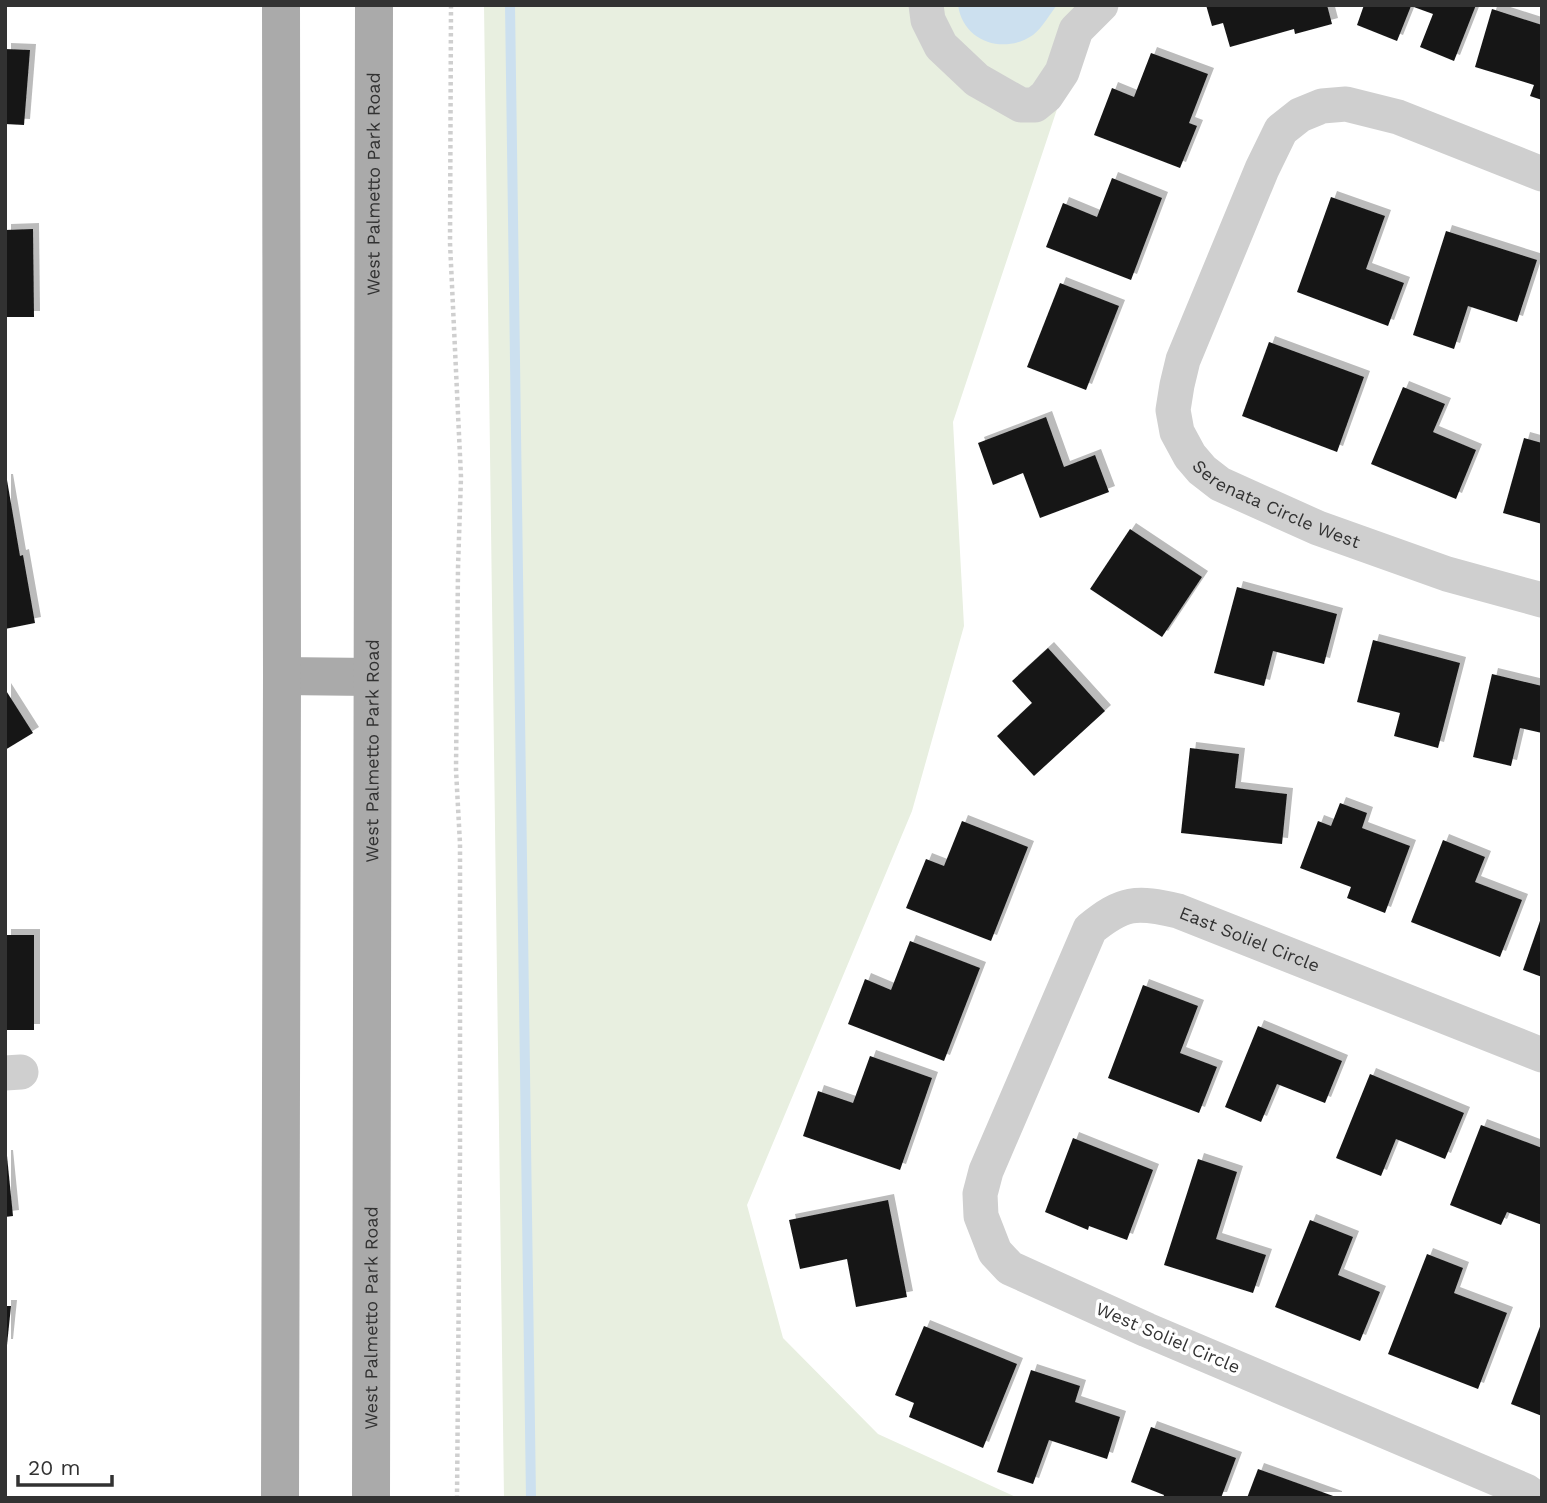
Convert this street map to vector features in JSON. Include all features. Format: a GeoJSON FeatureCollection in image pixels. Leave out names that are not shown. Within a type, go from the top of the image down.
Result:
{"type":"FeatureCollection","features":[{"type":"Feature","properties":{"kind":"main road"},"geometry":{"type":"LineString","coordinates":[[280,1498],[281,5]]}},
{"type":"Feature","properties":{"kind":"main road","name":"West Palmetto Park Road"},"geometry":{"type":"LineString","coordinates":[[371,1498],[374,5]]}},
{"type":"Feature","properties":{"kind":"main road"},"geometry":{"type":"LineString","coordinates":[[282,676],[371,677]]}},
{"type":"Feature","properties":{"kind":"street"},"geometry":{"type":"LineString","coordinates":[[926,5],[928,20],[941,46],[977,80],[1021,105],[1035,105],[1046,96],[1062,72],[1076,30],[1101,5]]}},
{"type":"Feature","properties":{"kind":"street","name":"Serenata Circle West"},"geometry":{"type":"LineString","coordinates":[[1542,174],[1398,117],[1346,104],[1322,106],[1300,115],[1281,130],[1262,169],[1183,360],[1173,410],[1177,432],[1190,456],[1220,484],[1318,528],[1447,574],[1542,600]]}},
{"type":"Feature","properties":{"kind":"street","name":"East Soliel Circle"},"geometry":{"type":"LineString","coordinates":[[1034,1057],[1090,929],[1108,914],[1131,905],[1150,905],[1178,911],[1542,1055]]}},
{"type":"Feature","properties":{"kind":"street","name":"West Soliel Circle"},"geometry":{"type":"LineString","coordinates":[[1034,1057],[986,1171],[980,1194],[981,1216],[995,1252],[1010,1268],[1147,1330],[1526,1491],[1536,1498]]}},
{"type":"Feature","properties":{"kind":"path"},"geometry":{"type":"LineString","coordinates":[[451,5],[450,243],[461,477],[456,770],[460,844],[457,1498]]}},
{"type":"Feature","properties":{"kind":"green space"},"geometry":{"type":"Polygon","coordinates":[[[484,5],[1112,5],[1084,28],[953,422],[964,626],[912,811],[747,1205],[783,1338],[878,1434],[1018,1498],[504,1498],[484,5]]]}},
{"type":"Feature","properties":{"kind":"water"},"geometry":{"type":"Polygon","coordinates":[[[958,5],[1057,5],[1033,35],[1022,41],[998,44],[976,36],[961,18],[958,5]]]}},
{"type":"Feature","properties":{"kind":"building"},"geometry":{"type":"Polygon","coordinates":[[[1206,5],[1327,5],[1332,24],[1295,34],[1294,29],[1230,47],[1223,23],[1212,26],[1206,5]]]}},
{"type":"Feature","properties":{"kind":"building"},"geometry":{"type":"Polygon","coordinates":[[[1364,5],[1476,5],[1454,61],[1420,47],[1433,14],[1411,6],[1397,41],[1357,25],[1364,5]]]}},
{"type":"Feature","properties":{"kind":"building"},"geometry":{"type":"Polygon","coordinates":[[[1492,9],[1542,25],[1542,100],[1530,96],[1534,85],[1475,67],[1492,9]]]}},
{"type":"Feature","properties":{"kind":"building"},"geometry":{"type":"Polygon","coordinates":[[[5,49],[30,50],[24,125],[5,124],[5,49]]]}},
{"type":"Feature","properties":{"kind":"building"},"geometry":{"type":"Polygon","coordinates":[[[1151,53],[1208,74],[1189,123],[1197,126],[1180,168],[1094,135],[1112,88],[1134,97],[1151,53]]]}},
{"type":"Feature","properties":{"kind":"building"},"geometry":{"type":"Polygon","coordinates":[[[1112,178],[1162,198],[1131,280],[1046,247],[1063,203],[1097,217],[1112,178]]]}},
{"type":"Feature","properties":{"kind":"building"},"geometry":{"type":"Polygon","coordinates":[[[1331,197],[1385,216],[1366,269],[1404,283],[1388,326],[1297,292],[1331,197]]]}},
{"type":"Feature","properties":{"kind":"building"},"geometry":{"type":"Polygon","coordinates":[[[33,229],[34,317],[5,317],[5,230],[33,229]]]}},
{"type":"Feature","properties":{"kind":"building"},"geometry":{"type":"Polygon","coordinates":[[[1446,231],[1537,260],[1517,322],[1468,306],[1454,349],[1413,335],[1446,231]]]}},
{"type":"Feature","properties":{"kind":"building"},"geometry":{"type":"Polygon","coordinates":[[[1060,283],[1119,306],[1086,390],[1027,367],[1060,283]]]}},
{"type":"Feature","properties":{"kind":"building"},"geometry":{"type":"Polygon","coordinates":[[[1269,342],[1364,377],[1337,452],[1242,416],[1269,342]]]}},
{"type":"Feature","properties":{"kind":"building"},"geometry":{"type":"Polygon","coordinates":[[[1403,387],[1445,404],[1433,432],[1476,450],[1456,499],[1371,464],[1403,387]]]}},
{"type":"Feature","properties":{"kind":"building"},"geometry":{"type":"Polygon","coordinates":[[[1046,417],[1064,467],[1095,455],[1109,492],[1040,518],[1023,473],[993,485],[978,443],[1046,417]]]}},
{"type":"Feature","properties":{"kind":"building"},"geometry":{"type":"Polygon","coordinates":[[[1524,438],[1542,443],[1542,524],[1503,513],[1524,438]]]}},
{"type":"Feature","properties":{"kind":"building"},"geometry":{"type":"Polygon","coordinates":[[[5,480],[20,556],[23,555],[35,623],[5,629],[5,480]]]}},
{"type":"Feature","properties":{"kind":"building"},"geometry":{"type":"Polygon","coordinates":[[[1130,529],[1202,577],[1162,637],[1090,589],[1130,529]]]}},
{"type":"Feature","properties":{"kind":"building"},"geometry":{"type":"Polygon","coordinates":[[[1237,587],[1337,614],[1324,664],[1273,651],[1264,686],[1214,673],[1237,587]]]}},
{"type":"Feature","properties":{"kind":"building"},"geometry":{"type":"Polygon","coordinates":[[[1373,640],[1460,663],[1438,748],[1394,736],[1400,713],[1357,702],[1373,640]]]}},
{"type":"Feature","properties":{"kind":"building"},"geometry":{"type":"Polygon","coordinates":[[[1048,648],[1105,711],[1034,776],[997,736],[1032,703],[1012,681],[1048,648]]]}},
{"type":"Feature","properties":{"kind":"building"},"geometry":{"type":"Polygon","coordinates":[[[1492,674],[1542,686],[1542,733],[1520,728],[1511,766],[1473,757],[1492,674]]]}},
{"type":"Feature","properties":{"kind":"building"},"geometry":{"type":"Polygon","coordinates":[[[5,689],[33,733],[5,750],[5,689]]]}},
{"type":"Feature","properties":{"kind":"building"},"geometry":{"type":"Polygon","coordinates":[[[1190,748],[1239,754],[1235,788],[1287,794],[1282,844],[1181,833],[1190,748]]]}},
{"type":"Feature","properties":{"kind":"building"},"geometry":{"type":"Polygon","coordinates":[[[1340,803],[1367,813],[1362,828],[1410,846],[1385,913],[1347,898],[1351,887],[1300,868],[1318,821],[1331,826],[1340,803]]]}},
{"type":"Feature","properties":{"kind":"building"},"geometry":{"type":"Polygon","coordinates":[[[962,821],[1028,847],[991,941],[906,908],[926,859],[944,866],[962,821]]]}},
{"type":"Feature","properties":{"kind":"building"},"geometry":{"type":"Polygon","coordinates":[[[1443,840],[1485,857],[1475,882],[1522,900],[1500,957],[1411,922],[1443,840]]]}},
{"type":"Feature","properties":{"kind":"building"},"geometry":{"type":"Polygon","coordinates":[[[1542,918],[1542,977],[1523,970],[1542,918]]]}},
{"type":"Feature","properties":{"kind":"building"},"geometry":{"type":"Polygon","coordinates":[[[5,935],[34,935],[34,1030],[5,1030],[5,935]]]}},
{"type":"Feature","properties":{"kind":"building"},"geometry":{"type":"Polygon","coordinates":[[[910,941],[980,968],[944,1061],[848,1024],[865,979],[891,990],[910,941]]]}},
{"type":"Feature","properties":{"kind":"building"},"geometry":{"type":"Polygon","coordinates":[[[1143,985],[1198,1006],[1180,1053],[1217,1067],[1199,1113],[1108,1078],[1143,985]]]}},
{"type":"Feature","properties":{"kind":"building"},"geometry":{"type":"Polygon","coordinates":[[[1258,1026],[1342,1061],[1325,1103],[1277,1084],[1261,1122],[1225,1107],[1258,1026]]]}},
{"type":"Feature","properties":{"kind":"building"},"geometry":{"type":"Polygon","coordinates":[[[870,1056],[932,1078],[900,1170],[803,1136],[818,1091],[853,1103],[870,1056]]]}},
{"type":"Feature","properties":{"kind":"building"},"geometry":{"type":"Polygon","coordinates":[[[1370,1074],[1464,1113],[1445,1159],[1396,1139],[1381,1176],[1336,1158],[1370,1074]]]}},
{"type":"Feature","properties":{"kind":"building"},"geometry":{"type":"Polygon","coordinates":[[[1481,1125],[1542,1148],[1542,1225],[1507,1212],[1501,1225],[1450,1205],[1481,1125]]]}},
{"type":"Feature","properties":{"kind":"building"},"geometry":{"type":"Polygon","coordinates":[[[1073,1138],[1153,1170],[1127,1240],[1089,1226],[1088,1230],[1045,1212],[1073,1138]]]}},
{"type":"Feature","properties":{"kind":"building"},"geometry":{"type":"Polygon","coordinates":[[[5,1156],[13,1216],[5,1217],[5,1156]]]}},
{"type":"Feature","properties":{"kind":"building"},"geometry":{"type":"Polygon","coordinates":[[[1198,1159],[1237,1172],[1216,1239],[1266,1255],[1253,1293],[1164,1265],[1198,1159]]]}},
{"type":"Feature","properties":{"kind":"building"},"geometry":{"type":"Polygon","coordinates":[[[888,1200],[907,1297],[856,1307],[847,1259],[800,1269],[789,1220],[888,1200]]]}},
{"type":"Feature","properties":{"kind":"building"},"geometry":{"type":"Polygon","coordinates":[[[1310,1220],[1353,1237],[1338,1275],[1380,1292],[1360,1341],[1275,1307],[1310,1220]]]}},
{"type":"Feature","properties":{"kind":"building"},"geometry":{"type":"Polygon","coordinates":[[[1427,1254],[1463,1268],[1454,1293],[1507,1313],[1478,1389],[1388,1354],[1427,1254]]]}},
{"type":"Feature","properties":{"kind":"building"},"geometry":{"type":"Polygon","coordinates":[[[5,1306],[11,1306],[7,1345],[5,1345],[5,1306]]]}},
{"type":"Feature","properties":{"kind":"building"},"geometry":{"type":"Polygon","coordinates":[[[1542,1324],[1542,1416],[1511,1404],[1542,1324]]]}},
{"type":"Feature","properties":{"kind":"building"},"geometry":{"type":"Polygon","coordinates":[[[924,1326],[1017,1364],[983,1448],[909,1417],[914,1403],[895,1395],[924,1326]]]}},
{"type":"Feature","properties":{"kind":"building"},"geometry":{"type":"Polygon","coordinates":[[[1031,1370],[1080,1386],[1075,1402],[1120,1417],[1107,1459],[1049,1440],[1033,1484],[997,1472],[1031,1370]]]}},
{"type":"Feature","properties":{"kind":"building"},"geometry":{"type":"Polygon","coordinates":[[[1151,1427],[1236,1458],[1221,1498],[1163,1498],[1164,1495],[1131,1482],[1151,1427]]]}},
{"type":"Feature","properties":{"kind":"building"},"geometry":{"type":"Polygon","coordinates":[[[1258,1469],[1336,1497],[1336,1498],[1247,1498],[1258,1469]]]}},
{"type":"Feature","properties":{"kind":"waterway"},"geometry":{"type":"LineString","coordinates":[[510,5],[531,1498]]}}]}
